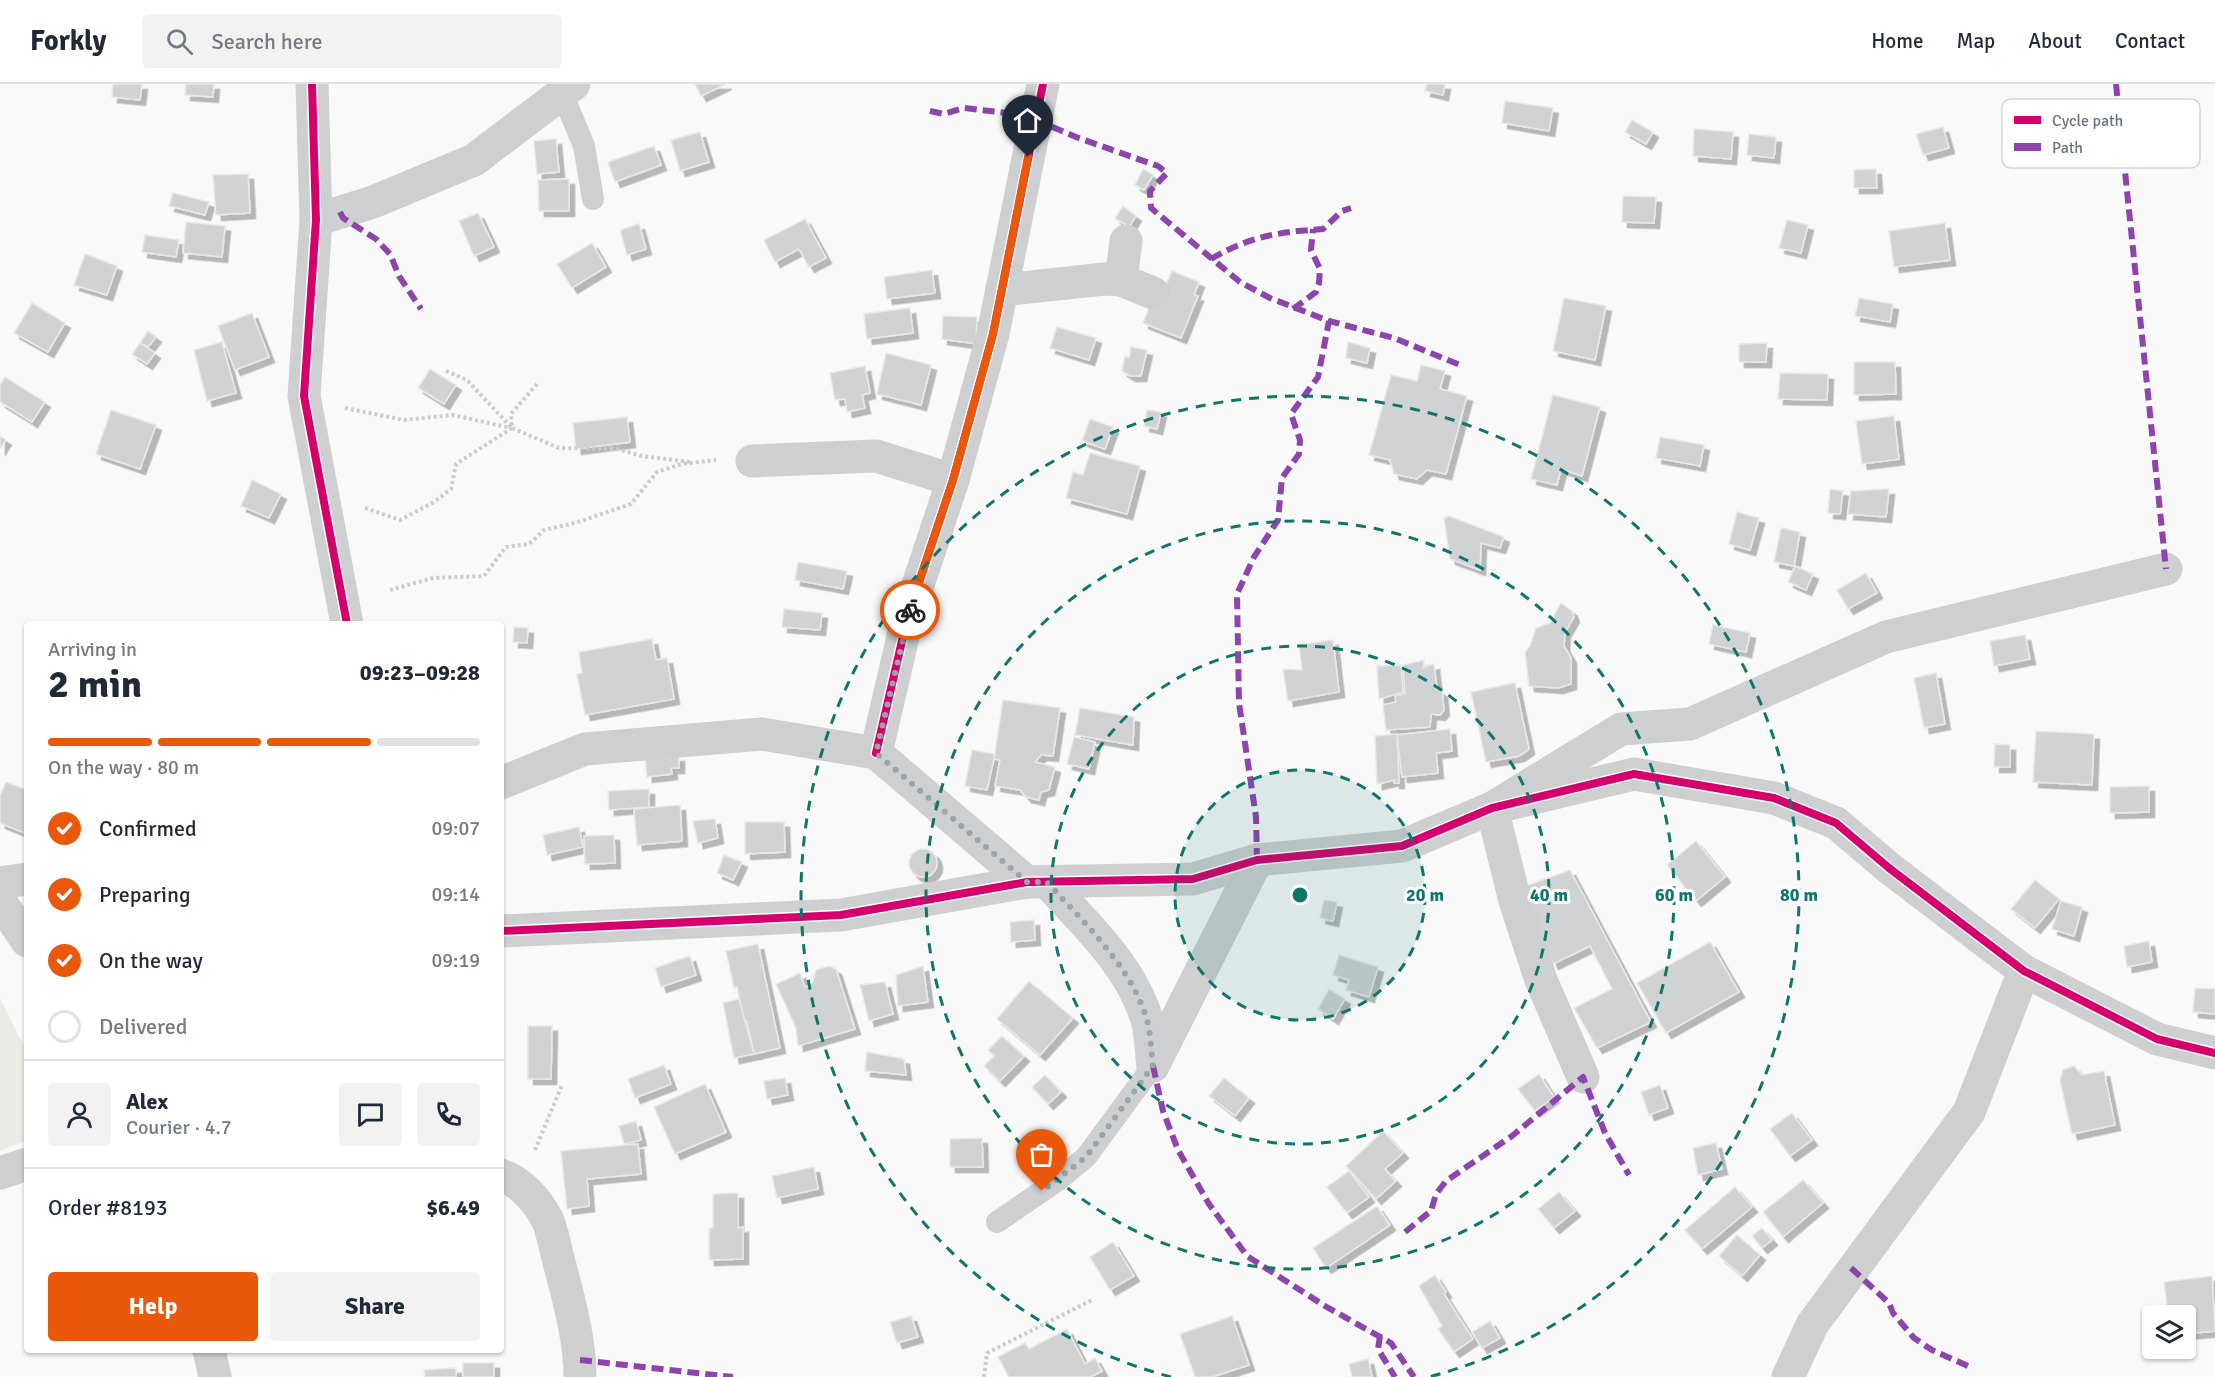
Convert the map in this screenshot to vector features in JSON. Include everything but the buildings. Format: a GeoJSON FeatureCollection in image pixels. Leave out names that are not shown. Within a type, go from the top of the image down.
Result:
{"type":"FeatureCollection","features":[{"type":"Feature","properties":{"kind":"street"},"geometry":{"type":"LineString","coordinates":[[312,84],[316,220],[304,396],[346,621]]}},
{"type":"Feature","properties":{"kind":"street"},"geometry":{"type":"LineString","coordinates":[[876,753],[908,615],[953,480],[1002,290],[1043,84]]}},
{"type":"Feature","properties":{"kind":"street"},"geometry":{"type":"LineString","coordinates":[[316,220],[373,202],[474,160],[568,89]]}},
{"type":"Feature","properties":{"kind":"street"},"geometry":{"type":"LineString","coordinates":[[1121,280],[1126,242]]}},
{"type":"Feature","properties":{"kind":"street"},"geometry":{"type":"LineString","coordinates":[[1002,290],[1104,279],[1121,280],[1153,293]]}},
{"type":"Feature","properties":{"kind":"street"},"geometry":{"type":"LineString","coordinates":[[752,461],[876,456],[953,480]]}},
{"type":"Feature","properties":{"kind":"street"},"geometry":{"type":"LineString","coordinates":[[504,931],[841,915],[1037,882],[1193,879],[1257,860],[1402,846],[1492,808],[1621,729],[1690,724],[1886,637],[2166,569]]}},
{"type":"Feature","properties":{"kind":"street"},"geometry":{"type":"LineString","coordinates":[[504,782],[585,749],[762,734],[876,753],[1037,882],[1110,953],[1133,987],[1147,1021],[1153,1066]]}},
{"type":"Feature","properties":{"kind":"street"},"geometry":{"type":"LineString","coordinates":[[1492,808],[1634,774],[1774,798],[1836,824],[1889,868],[2024,971],[2157,1039],[2215,1053]]}},
{"type":"Feature","properties":{"kind":"street"},"geometry":{"type":"LineString","coordinates":[[1492,808],[1515,901],[1541,980],[1582,1077]]}},
{"type":"Feature","properties":{"kind":"street"},"geometry":{"type":"LineString","coordinates":[[1153,1066],[1257,860]]}},
{"type":"Feature","properties":{"kind":"street"},"geometry":{"type":"LineString","coordinates":[[0,883],[24,879]]}},
{"type":"Feature","properties":{"kind":"street"},"geometry":{"type":"LineString","coordinates":[[0,901],[24,937]]}},
{"type":"Feature","properties":{"kind":"street"},"geometry":{"type":"LineString","coordinates":[[1788,1377],[1812,1325],[1969,1112],[2024,971]]}},
{"type":"Feature","properties":{"kind":"street"},"geometry":{"type":"LineString","coordinates":[[0,1173],[24,1165]]}},
{"type":"Feature","properties":{"kind":"street"},"geometry":{"type":"LineString","coordinates":[[504,1177],[520,1185],[533,1198],[548,1220],[566,1289],[580,1360],[579,1377]]}},
{"type":"Feature","properties":{"kind":"street"},"geometry":{"type":"LineString","coordinates":[[210,1353],[215,1377]]}},
{"type":"Feature","properties":{"kind":"lane"},"geometry":{"type":"LineString","coordinates":[[568,89],[584,146],[593,199]]}},
{"type":"Feature","properties":{"kind":"lane"},"geometry":{"type":"LineString","coordinates":[[997,1222],[1057,1181],[1086,1157],[1153,1066]]}},
{"type":"Feature","properties":{"kind":"path"},"geometry":{"type":"LineString","coordinates":[[446,370],[467,380],[512,428]]}},
{"type":"Feature","properties":{"kind":"path"},"geometry":{"type":"LineString","coordinates":[[512,428],[511,414],[537,384]]}},
{"type":"Feature","properties":{"kind":"path"},"geometry":{"type":"LineString","coordinates":[[339,407],[404,420],[453,415],[512,428],[559,448],[617,449],[642,456],[696,462],[752,461]]}},
{"type":"Feature","properties":{"kind":"path"},"geometry":{"type":"LineString","coordinates":[[324,495],[400,520],[434,502],[451,489],[456,465],[512,428]]}},
{"type":"Feature","properties":{"kind":"path"},"geometry":{"type":"LineString","coordinates":[[390,590],[433,578],[484,576],[506,547],[529,544],[544,530],[575,523],[631,504],[657,472],[696,462]]}},
{"type":"Feature","properties":{"kind":"path"},"geometry":{"type":"LineString","coordinates":[[533,1198],[535,1148],[562,1084]]}},
{"type":"Feature","properties":{"kind":"path"},"geometry":{"type":"LineString","coordinates":[[984,1377],[987,1353],[1092,1300]]}},
{"type":"Feature","properties":{"kind":"shaded area"},"geometry":{"type":"Polygon","coordinates":[[[0,998],[24,1047],[24,1141],[0,1151],[0,998]]]}},
{"type":"Feature","properties":{"kind":"marked path"},"geometry":{"type":"LineString","coordinates":[[2116,84],[2118,99]]}},
{"type":"Feature","properties":{"kind":"marked path"},"geometry":{"type":"LineString","coordinates":[[930,111],[944,114],[964,108],[1024,115],[1076,137],[1158,166],[1167,173],[1150,191],[1151,208],[1240,282],[1270,298],[1329,321],[1394,338],[1460,365]]}},
{"type":"Feature","properties":{"kind":"marked path"},"geometry":{"type":"LineString","coordinates":[[2125,168],[2166,569]]}},
{"type":"Feature","properties":{"kind":"marked path"},"geometry":{"type":"LineString","coordinates":[[1211,259],[1239,245],[1265,236],[1323,229],[1342,211],[1351,208]]}},
{"type":"Feature","properties":{"kind":"marked path"},"geometry":{"type":"LineString","coordinates":[[340,212],[343,218],[376,239],[390,254],[399,276],[421,309]]}},
{"type":"Feature","properties":{"kind":"marked path"},"geometry":{"type":"LineString","coordinates":[[1293,309],[1316,292],[1319,283],[1320,269],[1311,250],[1313,229]]}},
{"type":"Feature","properties":{"kind":"marked path"},"geometry":{"type":"LineString","coordinates":[[1257,860],[1256,817],[1239,703],[1237,594],[1254,557],[1278,520],[1282,478],[1299,454],[1300,440],[1291,414],[1318,377],[1329,321]]}},
{"type":"Feature","properties":{"kind":"marked path"},"geometry":{"type":"LineString","coordinates":[[1153,1066],[1163,1111],[1178,1150],[1209,1204],[1247,1256],[1325,1306],[1391,1343],[1414,1377]]}},
{"type":"Feature","properties":{"kind":"marked path"},"geometry":{"type":"LineString","coordinates":[[1405,1232],[1431,1211],[1436,1194],[1446,1181],[1512,1136],[1583,1077],[1605,1133],[1629,1175]]}},
{"type":"Feature","properties":{"kind":"marked path"},"geometry":{"type":"LineString","coordinates":[[1851,1268],[1889,1303],[1893,1313],[1914,1338],[1932,1350],[1968,1366]]}},
{"type":"Feature","properties":{"kind":"marked path"},"geometry":{"type":"LineString","coordinates":[[1380,1336],[1378,1349],[1395,1377]]}},
{"type":"Feature","properties":{"kind":"marked path"},"geometry":{"type":"LineString","coordinates":[[580,1360],[733,1377]]}},
{"type":"Feature","properties":{"kind":"cycle path"},"geometry":{"type":"LineString","coordinates":[[312,84],[316,220],[304,396],[346,621]]}},
{"type":"Feature","properties":{"kind":"cycle path"},"geometry":{"type":"LineString","coordinates":[[876,753],[908,615],[953,480],[993,334],[1043,84]]}},
{"type":"Feature","properties":{"kind":"cycle path"},"geometry":{"type":"LineString","coordinates":[[504,931],[841,915],[1027,882],[1193,879],[1257,860],[1402,846],[1492,808],[1634,774],[1774,798],[1836,823],[1889,868],[2024,971],[2157,1039],[2215,1053]]}},
{"type":"Feature","properties":{"kind":"way so far"},"geometry":{"type":"LineString","coordinates":[[910,610],[876,753],[1027,882],[1047,882],[1110,953],[1133,987],[1147,1021],[1153,1066],[1086,1157],[1042,1191]]}},
{"type":"Feature","properties":{"kind":"route"},"geometry":{"type":"LineString","coordinates":[[910,610],[953,480],[993,334],[1028,157]]}}]}
